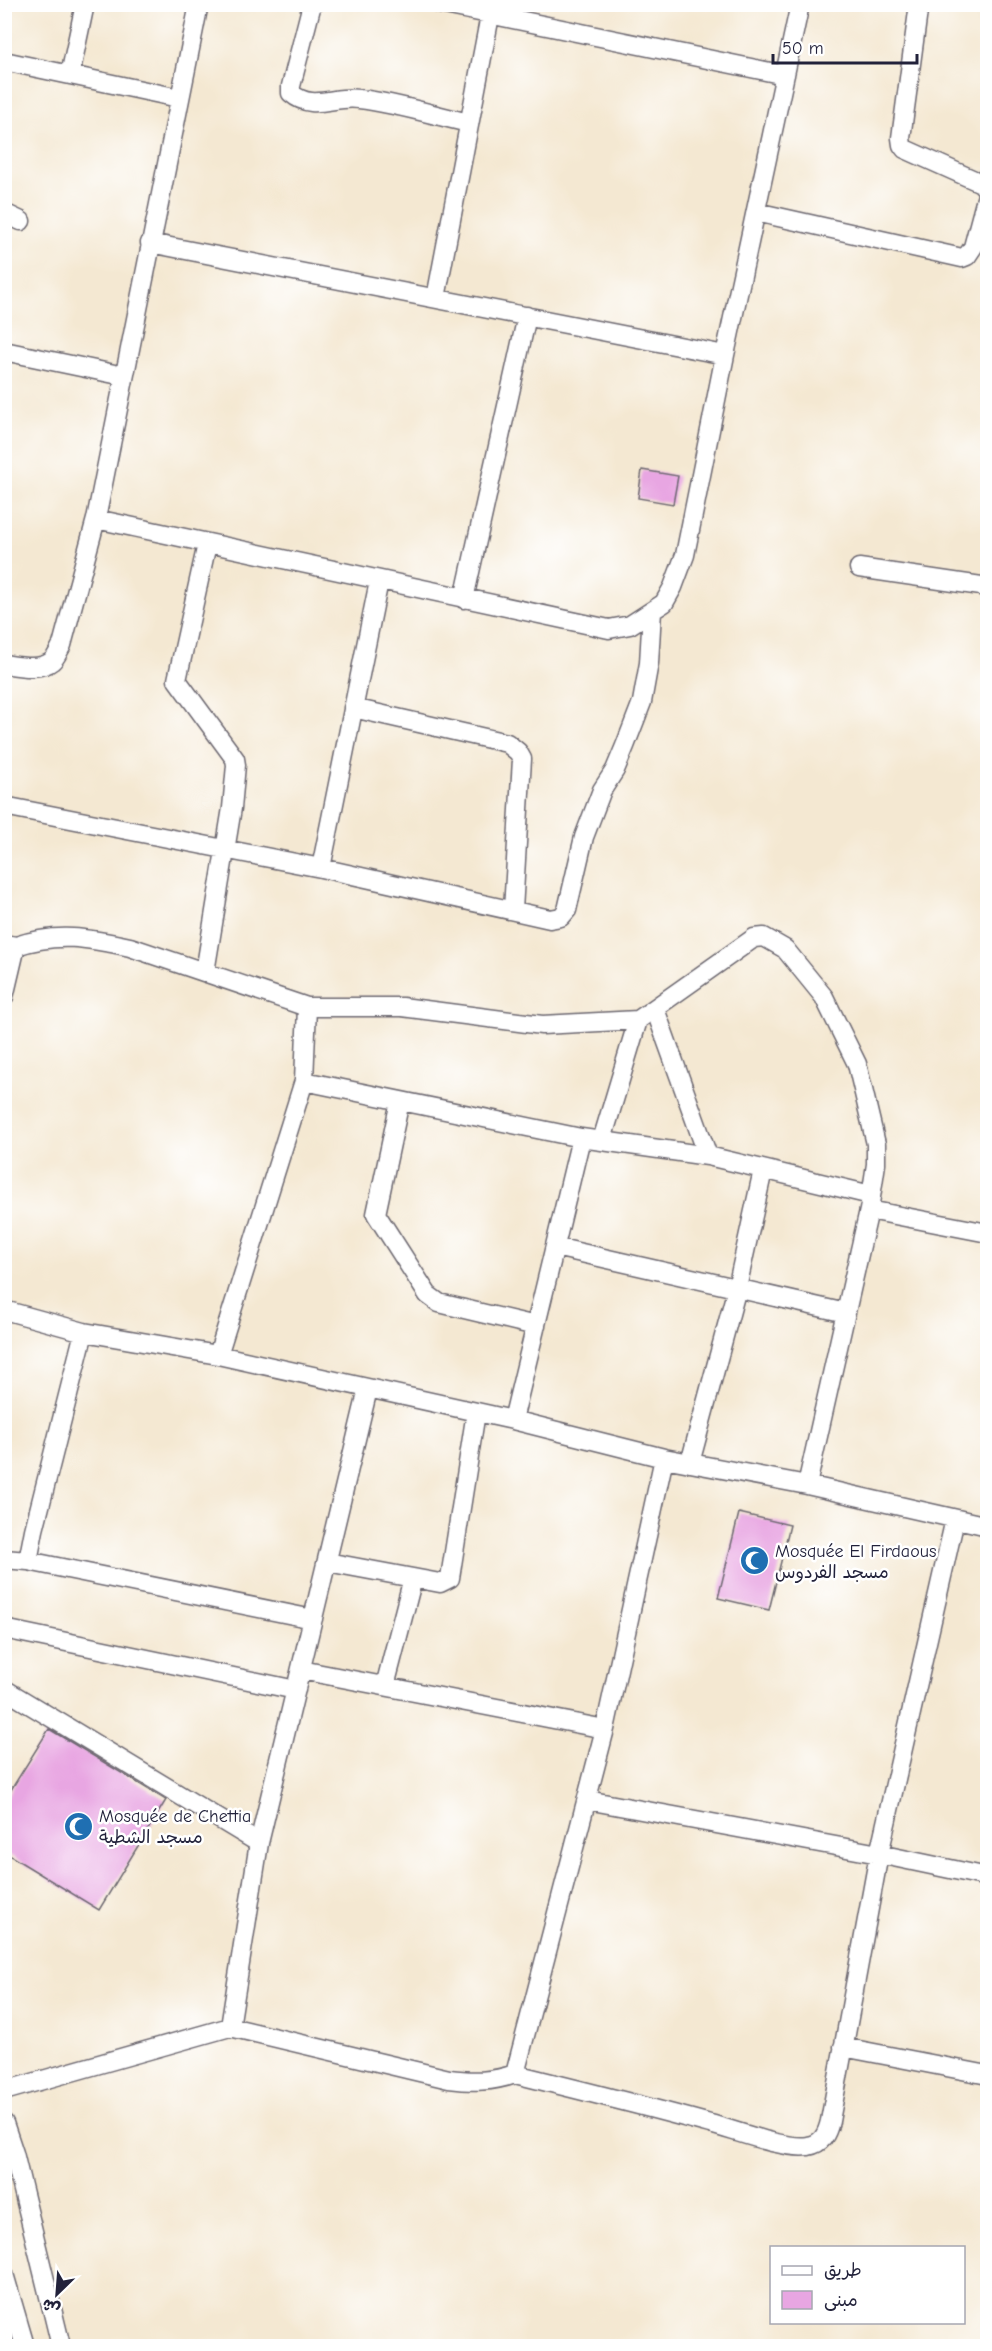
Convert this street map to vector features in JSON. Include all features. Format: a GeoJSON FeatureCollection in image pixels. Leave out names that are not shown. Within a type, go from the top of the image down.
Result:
{"type":"FeatureCollection","features":[{"type":"Feature","properties":{"kind":"street"},"geometry":{"type":"LineString","coordinates":[[70,75],[85,4]]}},
{"type":"Feature","properties":{"kind":"street"},"geometry":{"type":"LineString","coordinates":[[4,664],[43,666],[52,661],[63,645],[96,519],[199,4]]}},
{"type":"Feature","properties":{"kind":"street"},"geometry":{"type":"LineString","coordinates":[[312,4],[291,86],[291,93],[296,97],[319,104],[356,98],[469,123]]}},
{"type":"Feature","properties":{"kind":"street"},"geometry":{"type":"LineString","coordinates":[[440,4],[491,10],[785,75]]}},
{"type":"Feature","properties":{"kind":"street"},"geometry":{"type":"LineString","coordinates":[[96,519],[609,629],[630,625],[664,603],[673,587],[685,555],[800,4]]}},
{"type":"Feature","properties":{"kind":"street"},"geometry":{"type":"LineString","coordinates":[[756,212],[962,258],[967,256],[973,247],[987,191],[986,187],[905,149],[902,145],[901,138],[919,4]]}},
{"type":"Feature","properties":{"kind":"street"},"geometry":{"type":"LineString","coordinates":[[436,298],[491,10]]}},
{"type":"Feature","properties":{"kind":"street"},"geometry":{"type":"LineString","coordinates":[[4,61],[179,98]]}},
{"type":"Feature","properties":{"kind":"street"},"geometry":{"type":"LineString","coordinates":[[4,213],[21,221]]}},
{"type":"Feature","properties":{"kind":"street"},"geometry":{"type":"LineString","coordinates":[[150,243],[725,355]]}},
{"type":"Feature","properties":{"kind":"street"},"geometry":{"type":"LineString","coordinates":[[464,599],[527,316]]}},
{"type":"Feature","properties":{"kind":"street"},"geometry":{"type":"LineString","coordinates":[[4,351],[124,376]]}},
{"type":"Feature","properties":{"kind":"street"},"geometry":{"type":"LineString","coordinates":[[205,972],[232,808],[236,770],[235,759],[177,680],[207,544]]}},
{"type":"Feature","properties":{"kind":"street"},"geometry":{"type":"LineString","coordinates":[[859,568],[987,587]]}},
{"type":"Feature","properties":{"kind":"street"},"geometry":{"type":"LineString","coordinates":[[321,868],[378,581]]}},
{"type":"Feature","properties":{"kind":"street"},"geometry":{"type":"LineString","coordinates":[[4,806],[225,848],[550,919],[561,916],[567,910],[584,837],[602,790],[622,754],[642,702],[650,663],[652,611]]}},
{"type":"Feature","properties":{"kind":"street"},"geometry":{"type":"LineString","coordinates":[[353,708],[507,743],[518,752],[522,759],[513,910]]}},
{"type":"Feature","properties":{"kind":"street"},"geometry":{"type":"LineString","coordinates":[[4,997],[10,945],[38,938],[59,937],[100,940],[130,947],[307,1007],[402,1007],[542,1025],[638,1020],[754,938],[764,937],[785,949],[824,997],[857,1064],[876,1144],[876,1164],[870,1202],[807,1485]]}},
{"type":"Feature","properties":{"kind":"street"},"geometry":{"type":"LineString","coordinates":[[218,1355],[304,1082],[307,1007]]}},
{"type":"Feature","properties":{"kind":"street"},"geometry":{"type":"LineString","coordinates":[[655,1009],[708,1156]]}},
{"type":"Feature","properties":{"kind":"street"},"geometry":{"type":"LineString","coordinates":[[602,1140],[638,1020]]}},
{"type":"Feature","properties":{"kind":"street"},"geometry":{"type":"LineString","coordinates":[[304,1082],[581,1138],[708,1156],[987,1233]]}},
{"type":"Feature","properties":{"kind":"street"},"geometry":{"type":"LineString","coordinates":[[400,1101],[376,1214],[428,1295],[439,1303],[536,1326]]}},
{"type":"Feature","properties":{"kind":"street"},"geometry":{"type":"LineString","coordinates":[[513,1420],[581,1138]]}},
{"type":"Feature","properties":{"kind":"street"},"geometry":{"type":"LineString","coordinates":[[690,1463],[737,1288],[763,1170]]}},
{"type":"Feature","properties":{"kind":"street"},"geometry":{"type":"LineString","coordinates":[[555,1248],[846,1313]]}},
{"type":"Feature","properties":{"kind":"street"},"geometry":{"type":"LineString","coordinates":[[4,1310],[84,1332],[218,1355],[513,1420],[664,1458],[807,1485],[987,1526]]}},
{"type":"Feature","properties":{"kind":"street"},"geometry":{"type":"LineString","coordinates":[[28,1562],[84,1332]]}},
{"type":"Feature","properties":{"kind":"street"},"geometry":{"type":"LineString","coordinates":[[230,2027],[259,1843],[368,1389]]}},
{"type":"Feature","properties":{"kind":"street"},"geometry":{"type":"LineString","coordinates":[[327,1562],[440,1583],[450,1578],[476,1412]]}},
{"type":"Feature","properties":{"kind":"street"},"geometry":{"type":"LineString","coordinates":[[515,2074],[605,1729],[664,1458]]}},
{"type":"Feature","properties":{"kind":"street"},"geometry":{"type":"LineString","coordinates":[[4,2091],[230,2027],[449,2079],[476,2082],[498,2080],[515,2074],[775,2142],[806,2147],[821,2141],[828,2131],[879,1854],[955,1519]]}},
{"type":"Feature","properties":{"kind":"street"},"geometry":{"type":"LineString","coordinates":[[4,1559],[313,1619]]}},
{"type":"Feature","properties":{"kind":"street"},"geometry":{"type":"LineString","coordinates":[[385,1686],[413,1578]]}},
{"type":"Feature","properties":{"kind":"street"},"geometry":{"type":"LineString","coordinates":[[4,1629],[296,1690]]}},
{"type":"Feature","properties":{"kind":"street"},"geometry":{"type":"LineString","coordinates":[[301,1670],[605,1729]]}},
{"type":"Feature","properties":{"kind":"street"},"geometry":{"type":"LineString","coordinates":[[4,1689],[259,1843]]}},
{"type":"Feature","properties":{"kind":"street"},"geometry":{"type":"LineString","coordinates":[[587,1800],[879,1854],[987,1877]]}},
{"type":"Feature","properties":{"kind":"street"},"geometry":{"type":"LineString","coordinates":[[843,2047],[987,2075]]}},
{"type":"Feature","properties":{"kind":"street"},"geometry":{"type":"LineString","coordinates":[[4,2123],[9,2155],[61,2346]]}},
{"type":"Feature","properties":{"kind":"street"},"geometry":{"type":"LineString","coordinates":[[4,2274],[25,2346]]}},
{"type":"Feature","properties":{"kind":"building"},"geometry":{"type":"Polygon","coordinates":[[[642,470],[678,476],[673,504],[638,498],[642,470]]]}},
{"type":"Feature","properties":{"kind":"building","name":"Mosquée El Firdaous مسجد الفردوس"},"geometry":{"type":"Polygon","coordinates":[[[739,1513],[790,1525],[769,1610],[718,1598],[739,1513]]]}},
{"type":"Feature","properties":{"kind":"building","name":"Mosquée de Chettia مسجد الشطية"},"geometry":{"type":"Polygon","coordinates":[[[49,1729],[166,1800],[99,1910],[4,1852],[4,1801],[49,1729]]]}},
{"type":"Feature","properties":{"kind":"place","name":"Mosquée El Firdaous مسجد الفردوس"},"geometry":{"type":"Point","coordinates":[754,1561]}},
{"type":"Feature","properties":{"kind":"place","name":"Mosquée de Chettia مسجد الشطية"},"geometry":{"type":"Point","coordinates":[78,1826]}}]}
